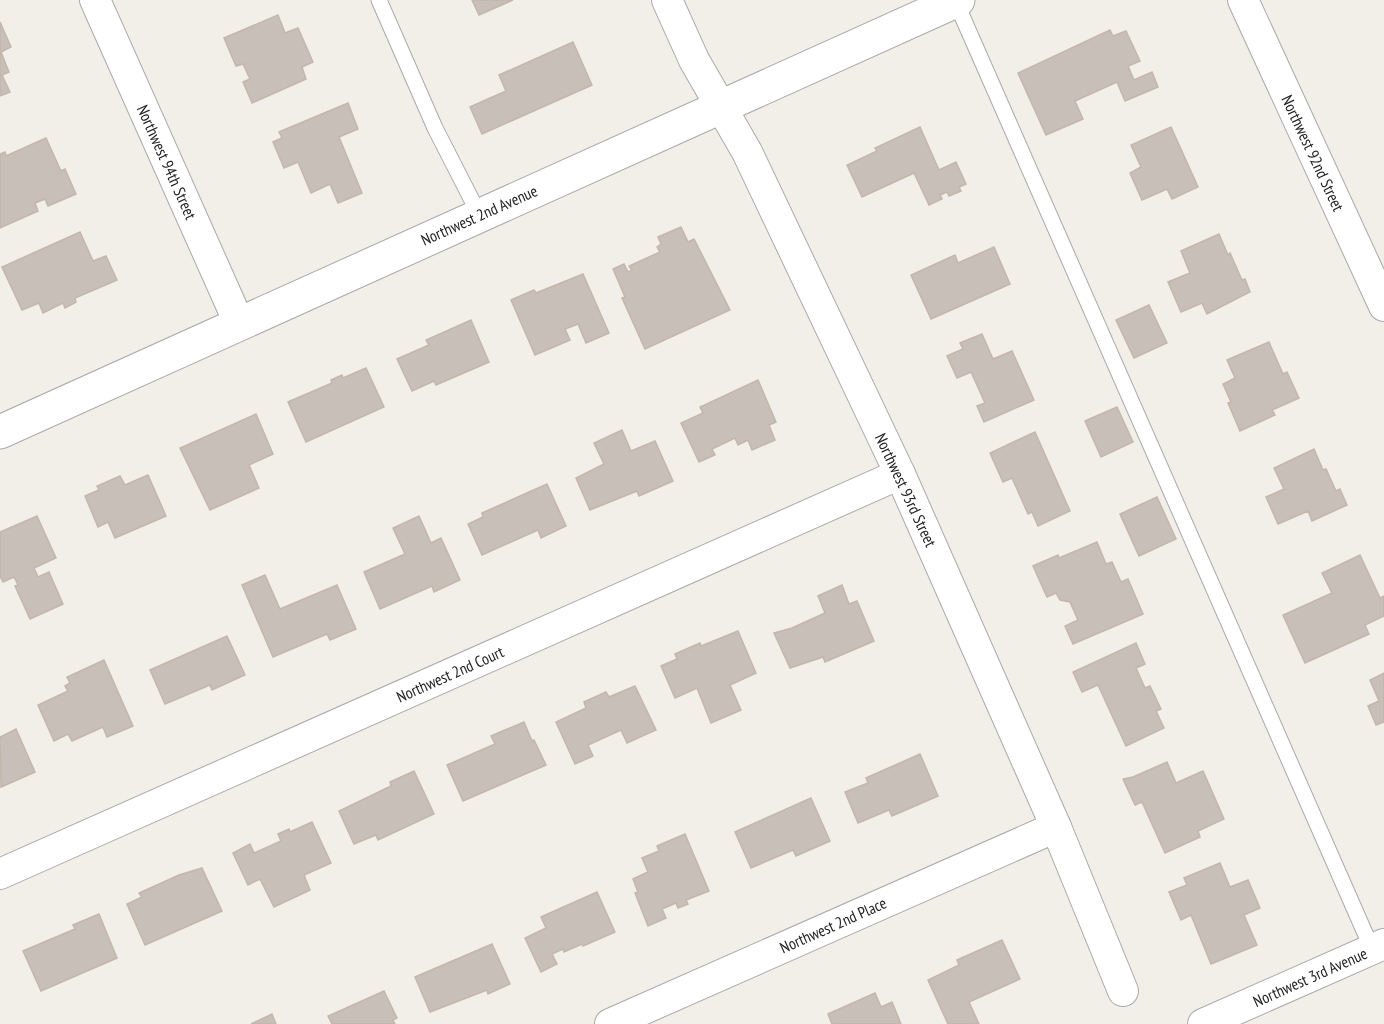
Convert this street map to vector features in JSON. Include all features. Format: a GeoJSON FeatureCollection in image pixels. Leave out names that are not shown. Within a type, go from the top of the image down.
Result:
{"type":"FeatureCollection","features":[{"type":"Feature","properties":{"kind":"street","name":"Northwest 94th Street"},"geometry":{"type":"LineString","coordinates":[[95,0],[239,323]]}},
{"type":"Feature","properties":{"kind":"street","name":"Northwest 93rd Street"},"geometry":{"type":"LineString","coordinates":[[667,0],[694,60],[747,153],[900,474],[1056,827],[1123,991]]}},
{"type":"Feature","properties":{"kind":"street","name":"Northwest 2nd Avenue"},"geometry":{"type":"LineString","coordinates":[[0,431],[957,0]]}},
{"type":"Feature","properties":{"kind":"street","name":"Northwest 92nd Street"},"geometry":{"type":"LineString","coordinates":[[1243,0],[1384,306]]}},
{"type":"Feature","properties":{"kind":"street","name":"Northwest 2nd Court"},"geometry":{"type":"LineString","coordinates":[[0,874],[900,474]]}},
{"type":"Feature","properties":{"kind":"street","name":"Northwest 2nd Place"},"geometry":{"type":"LineString","coordinates":[[610,1024],[1056,827]]}},
{"type":"Feature","properties":{"kind":"street","name":"Northwest 3rd Avenue"},"geometry":{"type":"LineString","coordinates":[[1203,1024],[1378,946]]}},
{"type":"Feature","properties":{"kind":"lane"},"geometry":{"type":"LineString","coordinates":[[379,0],[435,128],[479,214]]}},
{"type":"Feature","properties":{"kind":"lane"},"geometry":{"type":"LineString","coordinates":[[957,0],[1378,946]]}},
{"type":"Feature","properties":{"kind":"building"},"geometry":{"type":"Polygon","coordinates":[[[472,0],[513,0],[479,15],[472,0]]]}},
{"type":"Feature","properties":{"kind":"building"},"geometry":{"type":"Polygon","coordinates":[[[278,15],[285,33],[298,28],[313,62],[302,67],[306,79],[252,103],[243,82],[250,79],[243,64],[236,66],[224,38],[278,15]]]}},
{"type":"Feature","properties":{"kind":"building"},"geometry":{"type":"Polygon","coordinates":[[[0,22],[11,47],[1,52],[9,72],[2,75],[10,92],[0,96],[0,22]]]}},
{"type":"Feature","properties":{"kind":"building"},"geometry":{"type":"Polygon","coordinates":[[[1110,30],[1113,36],[1126,31],[1140,61],[1128,66],[1134,80],[1152,72],[1158,87],[1125,101],[1117,82],[1075,101],[1083,119],[1046,135],[1018,73],[1110,30]]]}},
{"type":"Feature","properties":{"kind":"building"},"geometry":{"type":"Polygon","coordinates":[[[573,42],[592,85],[482,134],[470,107],[506,91],[499,75],[573,42]]]}},
{"type":"Feature","properties":{"kind":"building"},"geometry":{"type":"Polygon","coordinates":[[[348,103],[358,129],[339,137],[362,193],[338,203],[330,184],[311,193],[298,162],[284,168],[273,142],[282,138],[279,132],[348,103]]]}},
{"type":"Feature","properties":{"kind":"building"},"geometry":{"type":"Polygon","coordinates":[[[920,127],[939,170],[956,162],[966,184],[959,187],[961,191],[949,196],[947,192],[940,195],[942,199],[929,205],[914,173],[862,197],[847,165],[877,151],[875,148],[920,127]]]}},
{"type":"Feature","properties":{"kind":"building"},"geometry":{"type":"Polygon","coordinates":[[[1171,127],[1198,187],[1172,199],[1167,189],[1142,200],[1130,173],[1141,167],[1131,145],[1171,127]]]}},
{"type":"Feature","properties":{"kind":"building"},"geometry":{"type":"Polygon","coordinates":[[[46,138],[61,171],[65,169],[76,194],[48,206],[45,199],[35,203],[38,211],[0,228],[0,154],[5,152],[6,156],[46,138]]]}},
{"type":"Feature","properties":{"kind":"building"},"geometry":{"type":"Polygon","coordinates":[[[681,227],[688,242],[694,239],[730,310],[645,349],[622,298],[625,297],[613,269],[624,264],[628,272],[632,270],[629,266],[660,252],[657,247],[661,244],[658,237],[681,227]]]}},
{"type":"Feature","properties":{"kind":"building"},"geometry":{"type":"Polygon","coordinates":[[[80,232],[93,261],[106,256],[117,280],[75,298],[76,302],[65,308],[63,303],[43,313],[39,303],[22,310],[2,267],[80,232]]]}},
{"type":"Feature","properties":{"kind":"building"},"geometry":{"type":"Polygon","coordinates":[[[1219,234],[1228,255],[1230,253],[1250,292],[1207,314],[1202,303],[1181,312],[1168,282],[1190,273],[1181,251],[1219,234]]]}},
{"type":"Feature","properties":{"kind":"building"},"geometry":{"type":"Polygon","coordinates":[[[994,247],[1010,284],[931,319],[911,275],[955,255],[958,263],[994,247]]]}},
{"type":"Feature","properties":{"kind":"building"},"geometry":{"type":"Polygon","coordinates":[[[583,274],[609,333],[586,343],[578,324],[565,329],[570,340],[535,355],[511,300],[534,290],[536,293],[583,274]]]}},
{"type":"Feature","properties":{"kind":"building"},"geometry":{"type":"Polygon","coordinates":[[[1149,305],[1167,343],[1134,358],[1116,320],[1149,305]]]}},
{"type":"Feature","properties":{"kind":"building"},"geometry":{"type":"Polygon","coordinates":[[[471,320],[489,362],[436,385],[434,381],[412,391],[397,359],[429,345],[426,340],[471,320]]]}},
{"type":"Feature","properties":{"kind":"building"},"geometry":{"type":"Polygon","coordinates":[[[982,334],[993,359],[1012,351],[1034,400],[984,422],[977,406],[985,403],[971,372],[957,378],[947,356],[963,349],[960,343],[982,334]]]}},
{"type":"Feature","properties":{"kind":"building"},"geometry":{"type":"Polygon","coordinates":[[[1269,342],[1283,374],[1287,372],[1299,398],[1272,410],[1275,415],[1240,431],[1223,384],[1235,378],[1227,360],[1269,342]]]}},
{"type":"Feature","properties":{"kind":"building"},"geometry":{"type":"Polygon","coordinates":[[[366,368],[384,407],[306,442],[288,402],[332,383],[331,380],[342,375],[343,378],[366,368]]]}},
{"type":"Feature","properties":{"kind":"building"},"geometry":{"type":"Polygon","coordinates":[[[758,380],[776,422],[769,425],[775,440],[752,450],[748,440],[738,445],[735,438],[712,449],[715,455],[699,462],[681,423],[703,413],[700,407],[758,380]]]}},
{"type":"Feature","properties":{"kind":"building"},"geometry":{"type":"Polygon","coordinates":[[[1117,407],[1133,442],[1101,457],[1085,421],[1117,407]]]}},
{"type":"Feature","properties":{"kind":"building"},"geometry":{"type":"Polygon","coordinates":[[[256,414],[273,454],[249,465],[259,488],[210,510],[180,448],[256,414]]]}},
{"type":"Feature","properties":{"kind":"building"},"geometry":{"type":"Polygon","coordinates":[[[622,430],[631,451],[655,441],[673,481],[639,496],[637,491],[590,510],[576,478],[604,464],[594,443],[622,430]]]}},
{"type":"Feature","properties":{"kind":"building"},"geometry":{"type":"Polygon","coordinates":[[[1035,432],[1070,511],[1038,526],[1032,512],[1028,514],[1012,478],[1003,482],[990,453],[1035,432]]]}},
{"type":"Feature","properties":{"kind":"building"},"geometry":{"type":"Polygon","coordinates":[[[1314,449],[1323,470],[1326,469],[1336,491],[1340,489],[1347,505],[1312,521],[1308,511],[1278,524],[1266,497],[1284,489],[1274,468],[1314,449]]]}},
{"type":"Feature","properties":{"kind":"building"},"geometry":{"type":"Polygon","coordinates":[[[148,475],[166,516],[115,538],[108,522],[98,527],[85,496],[99,490],[97,486],[120,476],[125,485],[148,475]]]}},
{"type":"Feature","properties":{"kind":"building"},"geometry":{"type":"Polygon","coordinates":[[[547,484],[566,526],[541,538],[538,530],[482,555],[468,524],[483,517],[482,513],[547,484]]]}},
{"type":"Feature","properties":{"kind":"building"},"geometry":{"type":"Polygon","coordinates":[[[1157,497],[1176,539],[1139,556],[1120,514],[1157,497]]]}},
{"type":"Feature","properties":{"kind":"building"},"geometry":{"type":"Polygon","coordinates":[[[37,516],[56,558],[34,568],[38,577],[49,572],[63,604],[30,619],[15,586],[18,585],[14,577],[3,582],[0,576],[0,532],[37,516]]]}},
{"type":"Feature","properties":{"kind":"building"},"geometry":{"type":"Polygon","coordinates":[[[419,516],[431,543],[441,538],[460,580],[434,592],[432,586],[380,609],[364,572],[405,554],[393,528],[419,516]]]}},
{"type":"Feature","properties":{"kind":"building"},"geometry":{"type":"Polygon","coordinates":[[[1097,542],[1106,564],[1112,562],[1121,582],[1128,579],[1143,614],[1073,644],[1065,626],[1078,620],[1070,602],[1060,600],[1056,593],[1047,597],[1033,566],[1097,542]]]}},
{"type":"Feature","properties":{"kind":"building"},"geometry":{"type":"Polygon","coordinates":[[[1360,555],[1380,598],[1384,596],[1384,616],[1365,625],[1369,634],[1305,663],[1283,615],[1332,593],[1322,573],[1360,555]]]}},
{"type":"Feature","properties":{"kind":"building"},"geometry":{"type":"Polygon","coordinates":[[[265,575],[280,609],[337,585],[356,629],[330,640],[327,634],[273,657],[242,585],[265,575]]]}},
{"type":"Feature","properties":{"kind":"building"},"geometry":{"type":"Polygon","coordinates":[[[842,585],[849,604],[857,601],[874,641],[825,662],[823,657],[790,668],[774,633],[792,628],[825,613],[818,596],[842,585]]]}},
{"type":"Feature","properties":{"kind":"building"},"geometry":{"type":"Polygon","coordinates":[[[738,631],[756,673],[730,685],[741,710],[711,723],[697,688],[675,698],[661,666],[677,659],[675,654],[738,631]]]}},
{"type":"Feature","properties":{"kind":"building"},"geometry":{"type":"Polygon","coordinates":[[[227,636],[245,675],[212,690],[210,685],[165,704],[150,670],[227,636]]]}},
{"type":"Feature","properties":{"kind":"building"},"geometry":{"type":"Polygon","coordinates":[[[1136,643],[1145,664],[1136,668],[1145,688],[1150,686],[1161,709],[1156,711],[1164,728],[1126,746],[1098,685],[1082,692],[1073,672],[1136,643]]]}},
{"type":"Feature","properties":{"kind":"building"},"geometry":{"type":"Polygon","coordinates":[[[104,660],[133,726],[107,737],[103,727],[72,741],[68,734],[54,741],[38,705],[68,691],[65,686],[70,683],[67,677],[104,660]]]}},
{"type":"Feature","properties":{"kind":"building"},"geometry":{"type":"Polygon","coordinates":[[[1384,673],[1384,722],[1376,725],[1368,706],[1379,701],[1370,680],[1384,673]]]}},
{"type":"Feature","properties":{"kind":"building"},"geometry":{"type":"Polygon","coordinates":[[[635,686],[656,730],[627,743],[621,730],[588,745],[593,756],[575,764],[556,722],[586,708],[584,702],[606,692],[609,697],[635,686]]]}},
{"type":"Feature","properties":{"kind":"building"},"geometry":{"type":"Polygon","coordinates":[[[524,722],[546,765],[463,801],[447,765],[495,744],[491,736],[524,722]]]}},
{"type":"Feature","properties":{"kind":"building"},"geometry":{"type":"Polygon","coordinates":[[[16,729],[35,772],[1,787],[0,737],[16,729]]]}},
{"type":"Feature","properties":{"kind":"building"},"geometry":{"type":"Polygon","coordinates":[[[920,754],[938,796],[892,816],[889,810],[858,823],[845,792],[868,783],[866,778],[920,754]]]}},
{"type":"Feature","properties":{"kind":"building"},"geometry":{"type":"Polygon","coordinates":[[[1167,762],[1176,783],[1203,771],[1224,819],[1198,831],[1200,837],[1165,853],[1142,802],[1135,805],[1123,779],[1167,762]]]}},
{"type":"Feature","properties":{"kind":"building"},"geometry":{"type":"Polygon","coordinates":[[[414,771],[434,814],[378,840],[376,835],[354,844],[339,811],[391,786],[390,782],[414,771]]]}},
{"type":"Feature","properties":{"kind":"building"},"geometry":{"type":"Polygon","coordinates":[[[811,798],[830,841],[796,856],[793,850],[751,868],[735,832],[811,798]]]}},
{"type":"Feature","properties":{"kind":"building"},"geometry":{"type":"Polygon","coordinates":[[[312,822],[331,863],[304,875],[310,890],[274,907],[260,879],[248,885],[233,853],[250,844],[254,853],[281,841],[278,834],[289,829],[290,832],[312,822]]]}},
{"type":"Feature","properties":{"kind":"building"},"geometry":{"type":"Polygon","coordinates":[[[685,834],[709,891],[686,900],[688,904],[678,908],[676,903],[662,909],[666,918],[648,926],[635,893],[638,892],[633,879],[648,872],[642,858],[659,851],[657,846],[685,834]]]}},
{"type":"Feature","properties":{"kind":"building"},"geometry":{"type":"Polygon","coordinates":[[[1220,863],[1230,887],[1248,880],[1260,908],[1244,915],[1257,945],[1211,964],[1191,915],[1181,920],[1169,892],[1187,885],[1184,878],[1220,863]]]}},
{"type":"Feature","properties":{"kind":"building"},"geometry":{"type":"Polygon","coordinates":[[[202,868],[222,911],[145,945],[127,904],[142,897],[139,893],[179,875],[202,868]]]}},
{"type":"Feature","properties":{"kind":"building"},"geometry":{"type":"Polygon","coordinates":[[[597,892],[615,932],[583,946],[582,944],[564,952],[563,949],[552,954],[557,964],[541,972],[525,938],[546,928],[541,917],[597,892]]]}},
{"type":"Feature","properties":{"kind":"building"},"geometry":{"type":"Polygon","coordinates":[[[99,914],[117,958],[41,991],[23,951],[75,929],[73,925],[99,914]]]}},
{"type":"Feature","properties":{"kind":"building"},"geometry":{"type":"Polygon","coordinates":[[[1002,940],[1020,979],[969,1002],[979,1024],[948,1024],[928,980],[959,965],[957,960],[1002,940]]]}},
{"type":"Feature","properties":{"kind":"building"},"geometry":{"type":"Polygon","coordinates":[[[492,944],[510,984],[488,994],[487,990],[430,1012],[415,977],[492,944]]]}},
{"type":"Feature","properties":{"kind":"building"},"geometry":{"type":"Polygon","coordinates":[[[384,991],[397,1018],[393,1020],[395,1024],[332,1024],[328,1016],[384,991]]]}},
{"type":"Feature","properties":{"kind":"building"},"geometry":{"type":"Polygon","coordinates":[[[875,993],[881,1007],[892,1002],[901,1024],[832,1024],[828,1014],[875,993]]]}},
{"type":"Feature","properties":{"kind":"building"},"geometry":{"type":"Polygon","coordinates":[[[272,1014],[276,1024],[251,1024],[272,1014]]]}}]}
